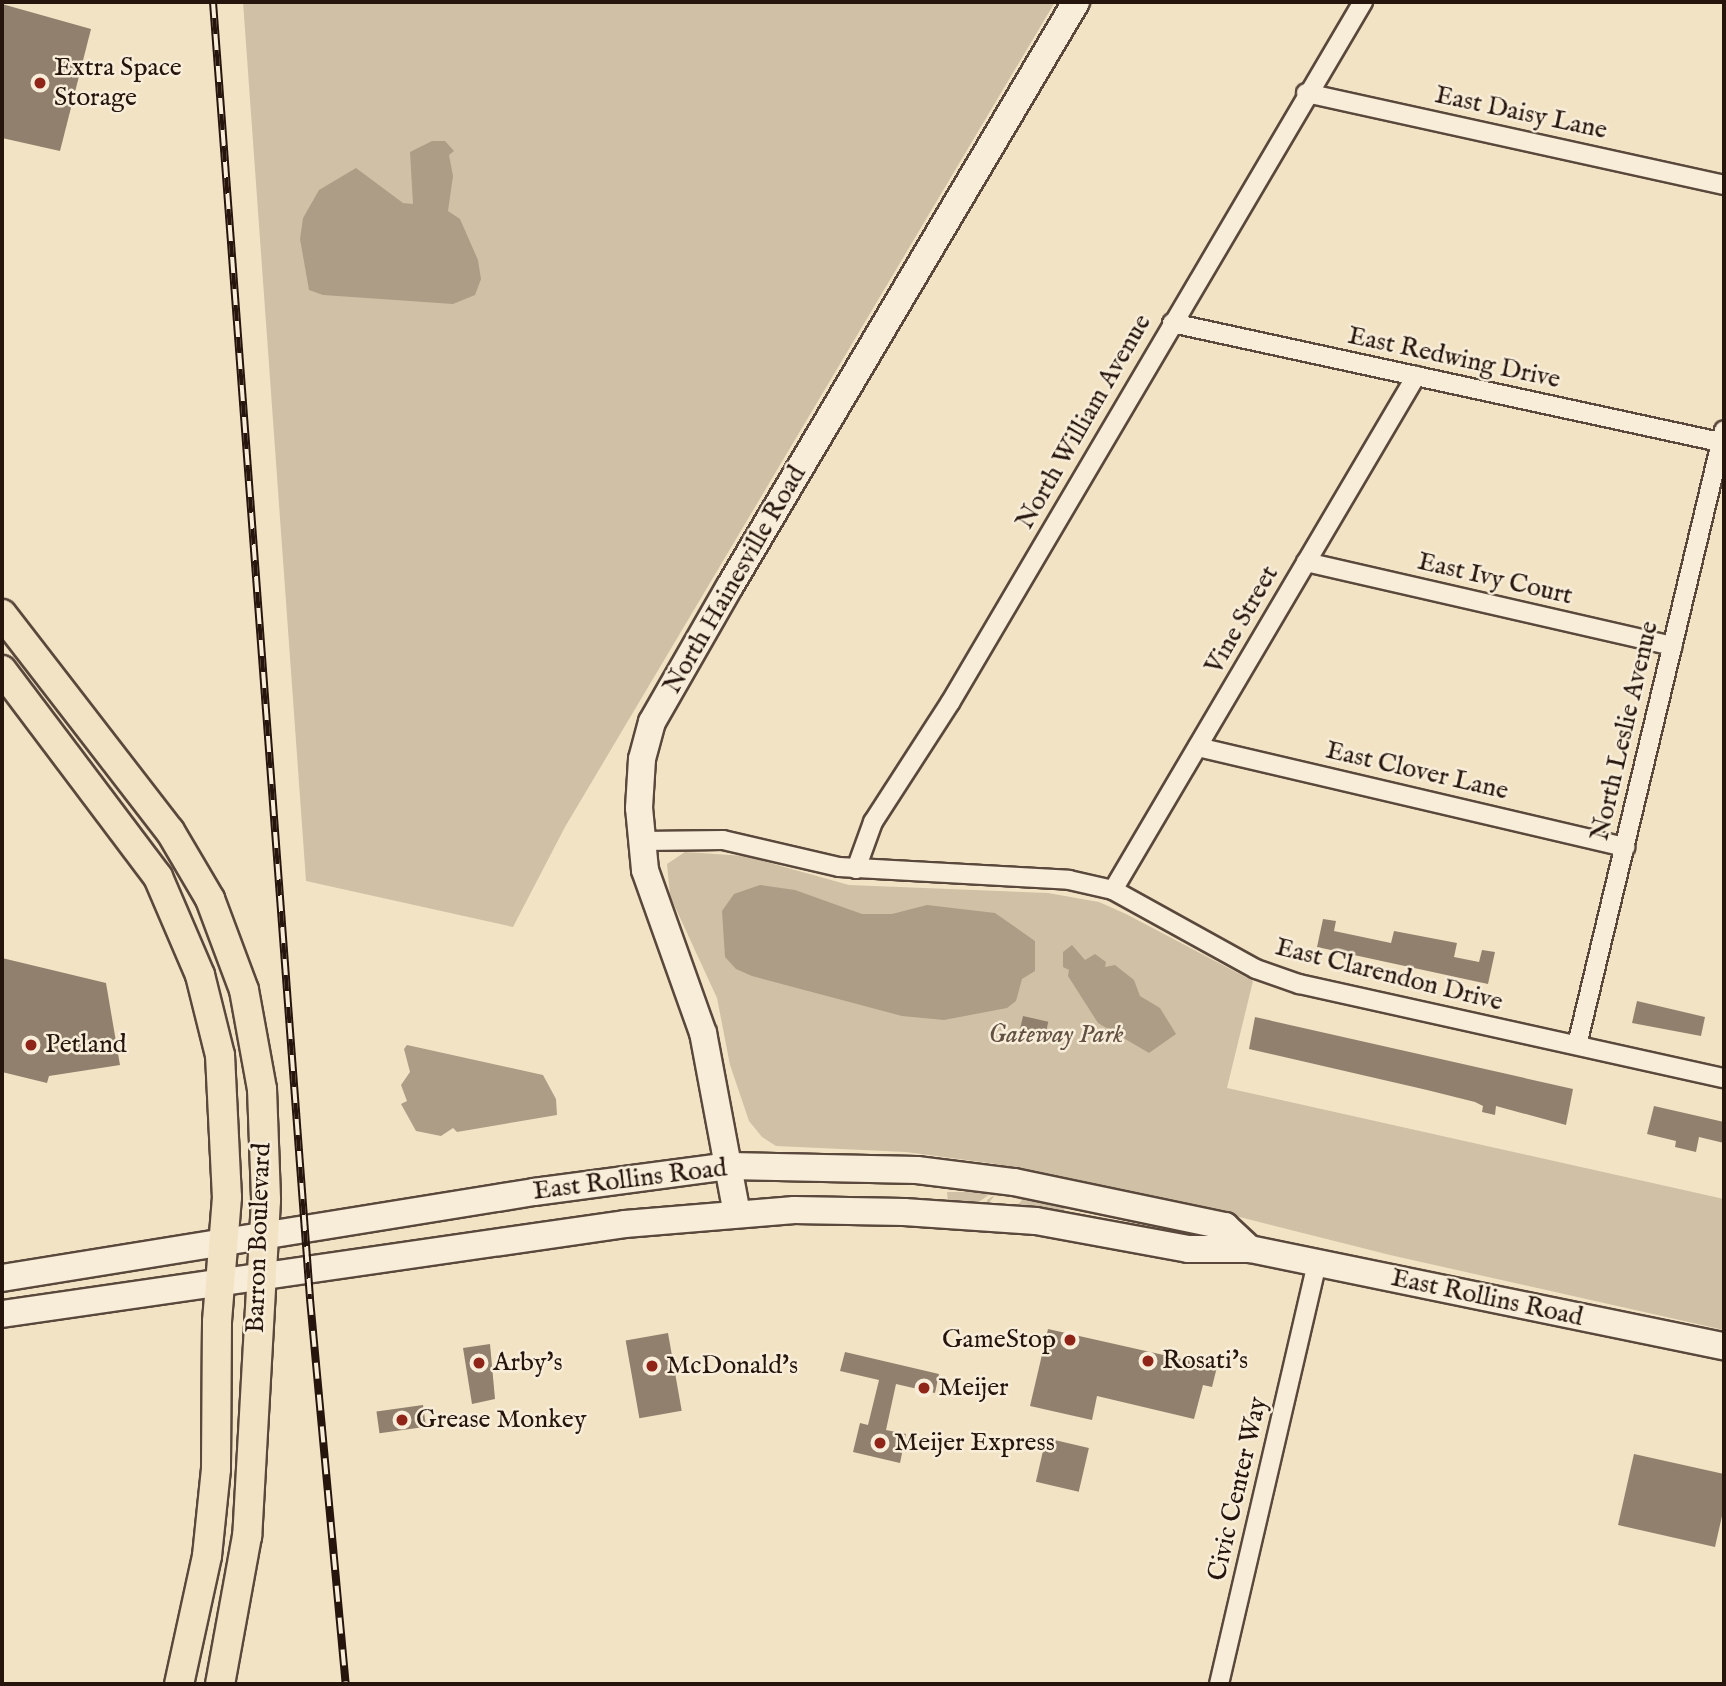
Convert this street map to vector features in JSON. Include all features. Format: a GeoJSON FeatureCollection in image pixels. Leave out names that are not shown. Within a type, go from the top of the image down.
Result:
{"type":"FeatureCollection","features":[{"type":"Feature","properties":{"kind":"main road","name":"North Hainesville Road"},"geometry":{"type":"LineString","coordinates":[[737,1214],[730,1166],[717,1121],[704,1033],[645,870],[642,760],[653,722],[1076,2]]}},
{"type":"Feature","properties":{"kind":"main road","name":"Barron Boulevard"},"geometry":{"type":"LineString","coordinates":[[2,614],[170,831],[222,927],[244,990],[262,1089],[264,1237],[247,1536],[220,1684]]}},
{"type":"Feature","properties":{"kind":"main road","name":"Barron Boulevard"},"geometry":{"type":"LineString","coordinates":[[2,670],[150,864],[189,946],[213,1018],[225,1091],[227,1197],[220,1282],[215,1497],[207,1556],[179,1684]]}},
{"type":"Feature","properties":{"kind":"main road","name":"East Rollins Road"},"geometry":{"type":"LineString","coordinates":[[2,1278],[534,1192],[730,1166],[917,1170],[1014,1181],[1225,1226],[1250,1249]]}},
{"type":"Feature","properties":{"kind":"main road","name":"East Rollins Road"},"geometry":{"type":"LineString","coordinates":[[2,1314],[542,1235],[794,1210],[960,1214],[1036,1221],[1188,1249],[1250,1249],[1724,1346]]}},
{"type":"Feature","properties":{"kind":"street","name":"North William Avenue"},"geometry":{"type":"LineString","coordinates":[[856,869],[873,822],[950,704],[1306,93],[1363,2]]}},
{"type":"Feature","properties":{"kind":"street","name":"East Daisy Lane"},"geometry":{"type":"LineString","coordinates":[[1306,93],[1724,185]]}},
{"type":"Feature","properties":{"kind":"street","name":"East Redwing Drive"},"geometry":{"type":"LineString","coordinates":[[1172,323],[1723,438]]}},
{"type":"Feature","properties":{"kind":"street","name":"Vine Street"},"geometry":{"type":"LineString","coordinates":[[1113,890],[1416,376]]}},
{"type":"Feature","properties":{"kind":"street","name":"North Leslie Avenue"},"geometry":{"type":"LineString","coordinates":[[1577,1045],[1723,438]]}},
{"type":"Feature","properties":{"kind":"street","name":"East Ivy Court"},"geometry":{"type":"LineString","coordinates":[[1306,562],[1673,646]]}},
{"type":"Feature","properties":{"kind":"street","name":"East Clover Lane"},"geometry":{"type":"LineString","coordinates":[[1198,747],[1625,846]]}},
{"type":"Feature","properties":{"kind":"street","name":"East Clarendon Drive"},"geometry":{"type":"LineString","coordinates":[[643,841],[723,840],[856,869],[1020,874],[1113,890],[1256,969],[1299,984],[1724,1078]]}},
{"type":"Feature","properties":{"kind":"street","name":"Civic Center Way"},"geometry":{"type":"LineString","coordinates":[[1219,1684],[1317,1264]]}},
{"type":"Feature","properties":{"kind":"green space"},"geometry":{"type":"Polygon","coordinates":[[[243,2],[1055,2],[565,827],[513,927],[306,881],[243,2]]]}},
{"type":"Feature","properties":{"kind":"green space","name":"Gateway Park"},"geometry":{"type":"Polygon","coordinates":[[[685,852],[745,856],[849,885],[1048,893],[1099,902],[1126,914],[1253,981],[1227,1088],[1724,1199],[1724,1330],[1390,1255],[1200,1207],[996,1164],[906,1152],[776,1146],[762,1137],[749,1121],[730,1065],[717,998],[670,896],[667,864],[685,852]]]}},
{"type":"Feature","properties":{"kind":"green space"},"geometry":{"type":"Polygon","coordinates":[[[947,1192],[990,1194],[976,1204],[948,1202],[947,1192]]]}},
{"type":"Feature","properties":{"kind":"green space"},"geometry":{"type":"Polygon","coordinates":[[[999,1192],[1067,1203],[1064,1210],[1068,1213],[1016,1207],[1022,1200],[1003,1194],[994,1196],[988,1204],[987,1200],[999,1192]]]}},
{"type":"Feature","properties":{"kind":"shaded area"},"geometry":{"type":"Polygon","coordinates":[[[432,141],[445,141],[454,151],[449,155],[453,176],[448,211],[460,219],[478,260],[481,279],[475,295],[453,304],[323,295],[309,290],[300,239],[303,218],[319,190],[356,168],[403,203],[413,204],[410,152],[432,141]]]}},
{"type":"Feature","properties":{"kind":"shaded area"},"geometry":{"type":"Polygon","coordinates":[[[760,885],[795,890],[862,914],[892,914],[927,905],[995,913],[1035,941],[1035,971],[1022,979],[1016,1001],[1007,1008],[944,1020],[902,1016],[752,976],[736,969],[725,957],[722,911],[734,894],[760,885]]]}},
{"type":"Feature","properties":{"kind":"shaded area"},"geometry":{"type":"Polygon","coordinates":[[[1072,945],[1085,960],[1095,954],[1106,962],[1105,967],[1115,965],[1134,980],[1140,996],[1160,1008],[1176,1034],[1149,1053],[1098,1023],[1068,976],[1069,970],[1063,967],[1063,952],[1072,945]]]}},
{"type":"Feature","properties":{"kind":"shaded area"},"geometry":{"type":"Polygon","coordinates":[[[407,1045],[543,1075],[556,1099],[557,1115],[457,1132],[453,1128],[441,1136],[416,1131],[401,1104],[407,1101],[401,1085],[410,1072],[404,1049],[407,1045]]]}},
{"type":"Feature","properties":{"kind":"building","name":"Extra Space Storage"},"geometry":{"type":"Polygon","coordinates":[[[2,4],[91,29],[60,151],[2,138],[2,4]]]}},
{"type":"Feature","properties":{"kind":"building"},"geometry":{"type":"Polygon","coordinates":[[[1323,919],[1336,921],[1334,931],[1391,943],[1394,931],[1457,943],[1454,957],[1479,962],[1482,950],[1495,952],[1488,984],[1317,947],[1323,919]]]}},
{"type":"Feature","properties":{"kind":"building"},"geometry":{"type":"Polygon","coordinates":[[[2,958],[106,983],[120,1065],[49,1076],[47,1083],[2,1072],[2,958]]]}},
{"type":"Feature","properties":{"kind":"building"},"geometry":{"type":"Polygon","coordinates":[[[1637,1001],[1705,1017],[1701,1036],[1632,1023],[1637,1001]]]}},
{"type":"Feature","properties":{"kind":"building"},"geometry":{"type":"Polygon","coordinates":[[[1023,1016],[1048,1022],[1044,1039],[1019,1034],[1023,1016]]]}},
{"type":"Feature","properties":{"kind":"building"},"geometry":{"type":"Polygon","coordinates":[[[1255,1017],[1573,1089],[1566,1125],[1496,1106],[1495,1115],[1482,1112],[1483,1106],[1475,1102],[1249,1049],[1255,1017]]]}},
{"type":"Feature","properties":{"kind":"building"},"geometry":{"type":"Polygon","coordinates":[[[1654,1106],[1724,1122],[1724,1143],[1699,1137],[1696,1152],[1675,1147],[1676,1141],[1647,1134],[1654,1106]]]}},
{"type":"Feature","properties":{"kind":"building"},"geometry":{"type":"Polygon","coordinates":[[[1048,1329],[1217,1367],[1212,1387],[1203,1385],[1194,1419],[1097,1396],[1092,1420],[1030,1406],[1048,1329]]]}},
{"type":"Feature","properties":{"kind":"building","name":"McDonald's"},"geometry":{"type":"Polygon","coordinates":[[[668,1333],[682,1411],[639,1418],[626,1340],[668,1333]]]}},
{"type":"Feature","properties":{"kind":"building","name":"Arby's"},"geometry":{"type":"Polygon","coordinates":[[[490,1344],[495,1399],[472,1404],[463,1348],[490,1344]]]}},
{"type":"Feature","properties":{"kind":"building","name":"Meijer"},"geometry":{"type":"Polygon","coordinates":[[[845,1352],[939,1374],[935,1393],[896,1384],[886,1430],[906,1434],[900,1463],[853,1452],[860,1423],[868,1425],[879,1380],[840,1371],[845,1352]]]}},
{"type":"Feature","properties":{"kind":"building","name":"Grease Monkey"},"geometry":{"type":"Polygon","coordinates":[[[423,1405],[426,1427],[380,1433],[376,1412],[423,1405]]]}},
{"type":"Feature","properties":{"kind":"building"},"geometry":{"type":"Polygon","coordinates":[[[1046,1438],[1089,1448],[1079,1492],[1036,1482],[1046,1438]]]}},
{"type":"Feature","properties":{"kind":"building"},"geometry":{"type":"Polygon","coordinates":[[[1634,1454],[1724,1474],[1724,1507],[1715,1547],[1618,1525],[1634,1454]]]}},
{"type":"Feature","properties":{"kind":"railway"},"geometry":{"type":"LineString","coordinates":[[213,2],[310,1299],[346,1684]]}},
{"type":"Feature","properties":{"kind":"place","name":"Extra Space Storage"},"geometry":{"type":"Point","coordinates":[40,83]}},
{"type":"Feature","properties":{"kind":"place","name":"Petland"},"geometry":{"type":"Point","coordinates":[31,1045]}},
{"type":"Feature","properties":{"kind":"place","name":"GameStop"},"geometry":{"type":"Point","coordinates":[1070,1340]}},
{"type":"Feature","properties":{"kind":"place","name":"Rosati's"},"geometry":{"type":"Point","coordinates":[1148,1361]}},
{"type":"Feature","properties":{"kind":"place","name":"Arby's"},"geometry":{"type":"Point","coordinates":[479,1363]}},
{"type":"Feature","properties":{"kind":"place","name":"McDonald's"},"geometry":{"type":"Point","coordinates":[652,1366]}},
{"type":"Feature","properties":{"kind":"place","name":"Meijer"},"geometry":{"type":"Point","coordinates":[924,1388]}},
{"type":"Feature","properties":{"kind":"place","name":"Grease Monkey"},"geometry":{"type":"Point","coordinates":[402,1420]}},
{"type":"Feature","properties":{"kind":"place","name":"Meijer Express"},"geometry":{"type":"Point","coordinates":[880,1443]}}]}
